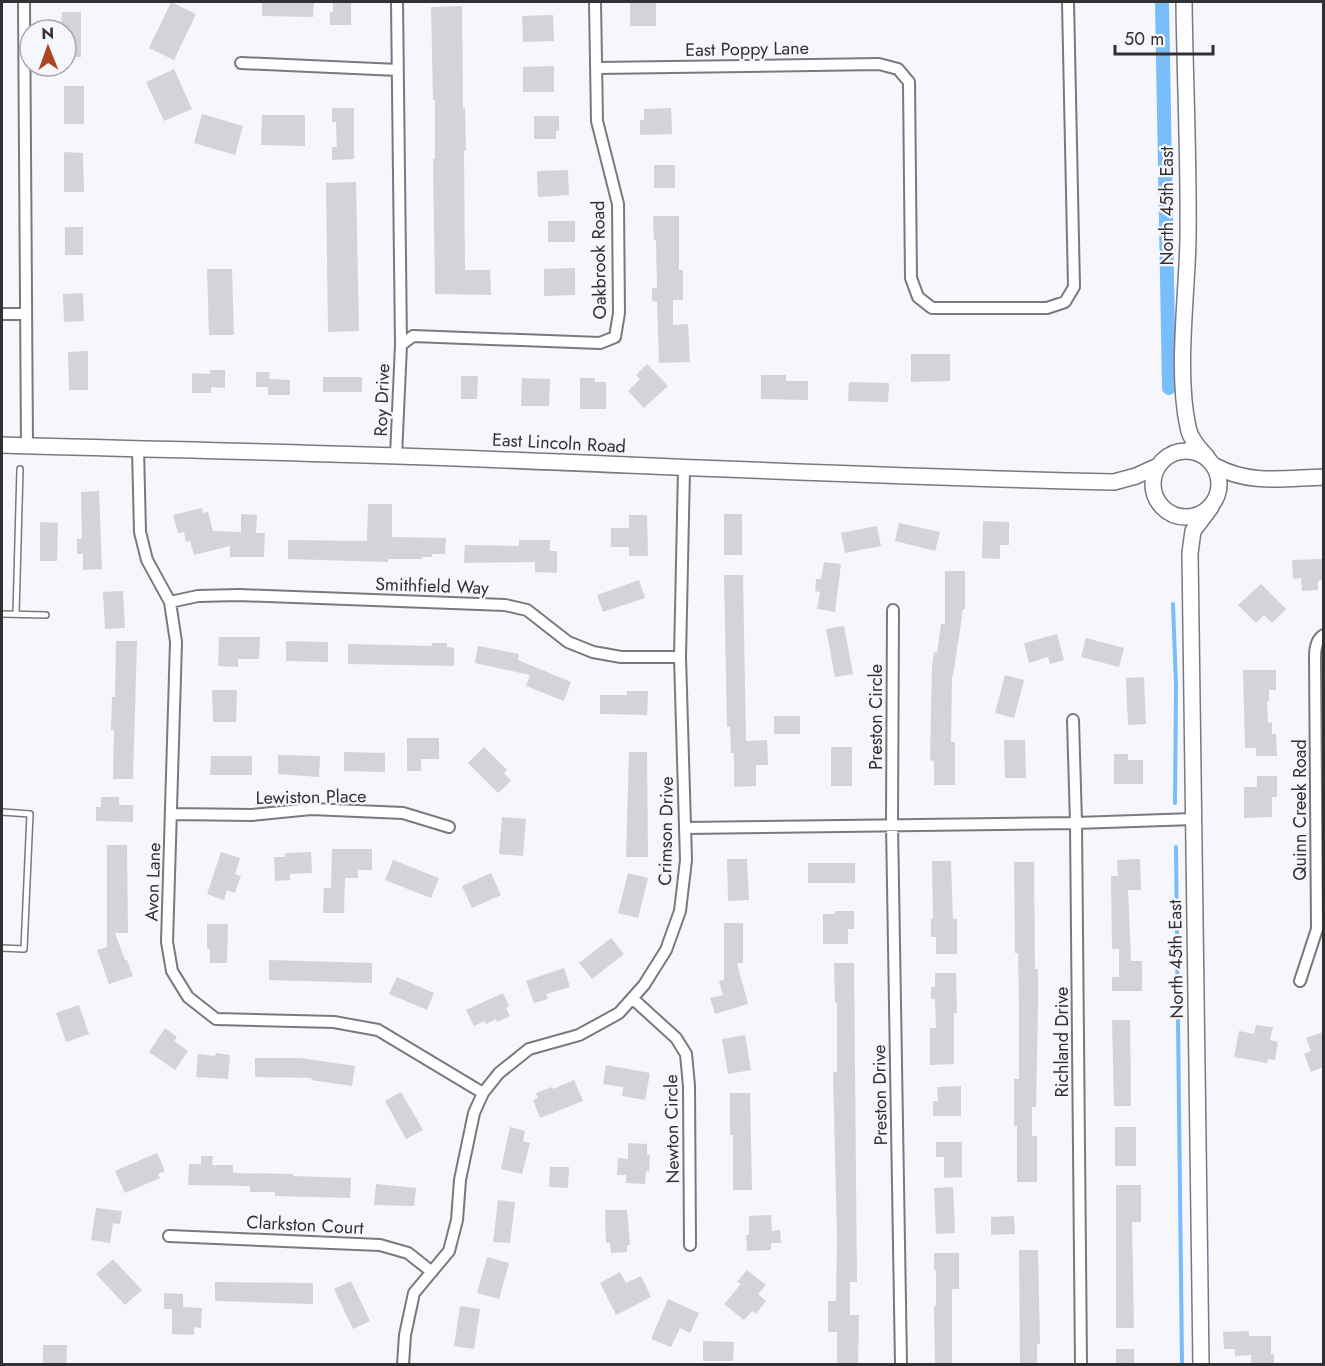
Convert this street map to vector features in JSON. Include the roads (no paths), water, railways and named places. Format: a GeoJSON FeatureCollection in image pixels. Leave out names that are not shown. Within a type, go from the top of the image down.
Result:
{"type":"FeatureCollection","features":[{"type":"Feature","properties":{"kind":"main road","name":"North 45th East"},"geometry":{"type":"LineString","coordinates":[[1161,462],[1177,443],[1183,428],[1185,410],[1184,364],[1188,239],[1184,2]]}},
{"type":"Feature","properties":{"kind":"main road","name":"North 45th East"},"geometry":{"type":"LineString","coordinates":[[1185,410],[1188,429],[1195,443],[1211,461]]}},
{"type":"Feature","properties":{"kind":"main road","name":"East Lincoln Road"},"geometry":{"type":"LineString","coordinates":[[2,445],[396,456],[684,469],[1114,482],[1141,489],[1157,500]]}},
{"type":"Feature","properties":{"kind":"main road"},"geometry":{"type":"LineString","coordinates":[[1253,479],[1239,483],[1202,514],[1192,517],[1181,517],[1170,513],[1157,500],[1153,483],[1161,462],[1175,452],[1186,450],[1197,452],[1230,474],[1253,479],[1323,477]]}},
{"type":"Feature","properties":{"kind":"main road"},"geometry":{"type":"LineString","coordinates":[[1211,461],[1219,476],[1220,487],[1214,502]]}},
{"type":"Feature","properties":{"kind":"main road","name":"East Lincoln Road"},"geometry":{"type":"LineString","coordinates":[[1114,482],[1136,476],[1161,462]]}},
{"type":"Feature","properties":{"kind":"main road","name":"North 45th East"},"geometry":{"type":"LineString","coordinates":[[1201,1365],[1190,553],[1193,531],[1214,502]]}},
{"type":"Feature","properties":{"kind":"main road","name":"North 45th East"},"geometry":{"type":"LineString","coordinates":[[1170,513],[1184,531],[1190,553]]}},
{"type":"Feature","properties":{"kind":"street"},"geometry":{"type":"LineString","coordinates":[[24,2],[27,446]]}},
{"type":"Feature","properties":{"kind":"street","name":"Roy Drive"},"geometry":{"type":"LineString","coordinates":[[396,456],[401,345],[397,2]]}},
{"type":"Feature","properties":{"kind":"street","name":"Oakbrook Road"},"geometry":{"type":"LineString","coordinates":[[401,345],[412,336],[600,343],[615,338],[620,313],[618,204],[597,121],[595,2]]}},
{"type":"Feature","properties":{"kind":"street","name":"East Poppy Lane"},"geometry":{"type":"LineString","coordinates":[[597,68],[879,64],[898,69],[909,82],[911,278],[918,297],[932,308],[1047,308],[1065,302],[1074,287],[1068,2]]}},
{"type":"Feature","properties":{"kind":"street"},"geometry":{"type":"LineString","coordinates":[[241,63],[398,70]]}},
{"type":"Feature","properties":{"kind":"street"},"geometry":{"type":"LineString","coordinates":[[2,314],[26,314]]}},
{"type":"Feature","properties":{"kind":"street","name":"Avon Lane"},"geometry":{"type":"LineString","coordinates":[[138,449],[140,532],[147,560],[170,602],[176,642],[167,942],[172,971],[188,997],[216,1019],[334,1022],[378,1030],[483,1093]]}},
{"type":"Feature","properties":{"kind":"street","name":"Crimson Drive"},"geometry":{"type":"LineString","coordinates":[[403,1365],[405,1335],[414,1293],[449,1251],[457,1220],[460,1180],[474,1113],[483,1093],[499,1073],[529,1049],[579,1035],[619,1012],[644,985],[666,950],[680,911],[686,860],[680,657],[684,469]]}},
{"type":"Feature","properties":{"kind":"street","name":"Smithfield Way"},"geometry":{"type":"LineString","coordinates":[[170,602],[198,596],[239,595],[506,605],[527,610],[568,642],[593,652],[621,657],[680,657]]}},
{"type":"Feature","properties":{"kind":"street","name":"Preston Circle"},"geometry":{"type":"LineString","coordinates":[[892,610],[892,824]]}},
{"type":"Feature","properties":{"kind":"street","name":"Quinn Creek Road"},"geometry":{"type":"LineString","coordinates":[[1300,981],[1317,928],[1320,874],[1315,657],[1316,647],[1322,635]]}},
{"type":"Feature","properties":{"kind":"street","name":"Richland Drive"},"geometry":{"type":"LineString","coordinates":[[1073,720],[1081,1365]]}},
{"type":"Feature","properties":{"kind":"street","name":"Lewiston Place"},"geometry":{"type":"LineString","coordinates":[[172,814],[252,815],[310,809],[403,813],[449,827]]}},
{"type":"Feature","properties":{"kind":"street"},"geometry":{"type":"LineString","coordinates":[[686,828],[1076,823],[1194,819]]}},
{"type":"Feature","properties":{"kind":"street","name":"Preston Drive"},"geometry":{"type":"LineString","coordinates":[[892,824],[901,1365]]}},
{"type":"Feature","properties":{"kind":"street","name":"Newton Circle"},"geometry":{"type":"LineString","coordinates":[[632,998],[676,1038],[686,1054],[690,1245]]}},
{"type":"Feature","properties":{"kind":"street","name":"Clarkston Court"},"geometry":{"type":"LineString","coordinates":[[169,1236],[380,1245],[408,1253],[432,1272]]}},
{"type":"Feature","properties":{"kind":"lane"},"geometry":{"type":"LineString","coordinates":[[16,614],[20,469]]}},
{"type":"Feature","properties":{"kind":"lane"},"geometry":{"type":"LineString","coordinates":[[2,614],[46,615]]}},
{"type":"Feature","properties":{"kind":"lane"},"geometry":{"type":"LineString","coordinates":[[2,812],[30,813],[24,949],[2,948]]}},
{"type":"Feature","properties":{"kind":"waterway"},"geometry":{"type":"LineString","coordinates":[[1162,2],[1169,388]]}},
{"type":"Feature","properties":{"kind":"waterway"},"geometry":{"type":"LineString","coordinates":[[1173,604],[1176,685],[1175,803]]}},
{"type":"Feature","properties":{"kind":"waterway"},"geometry":{"type":"LineString","coordinates":[[1176,847],[1182,1364]]}}]}
